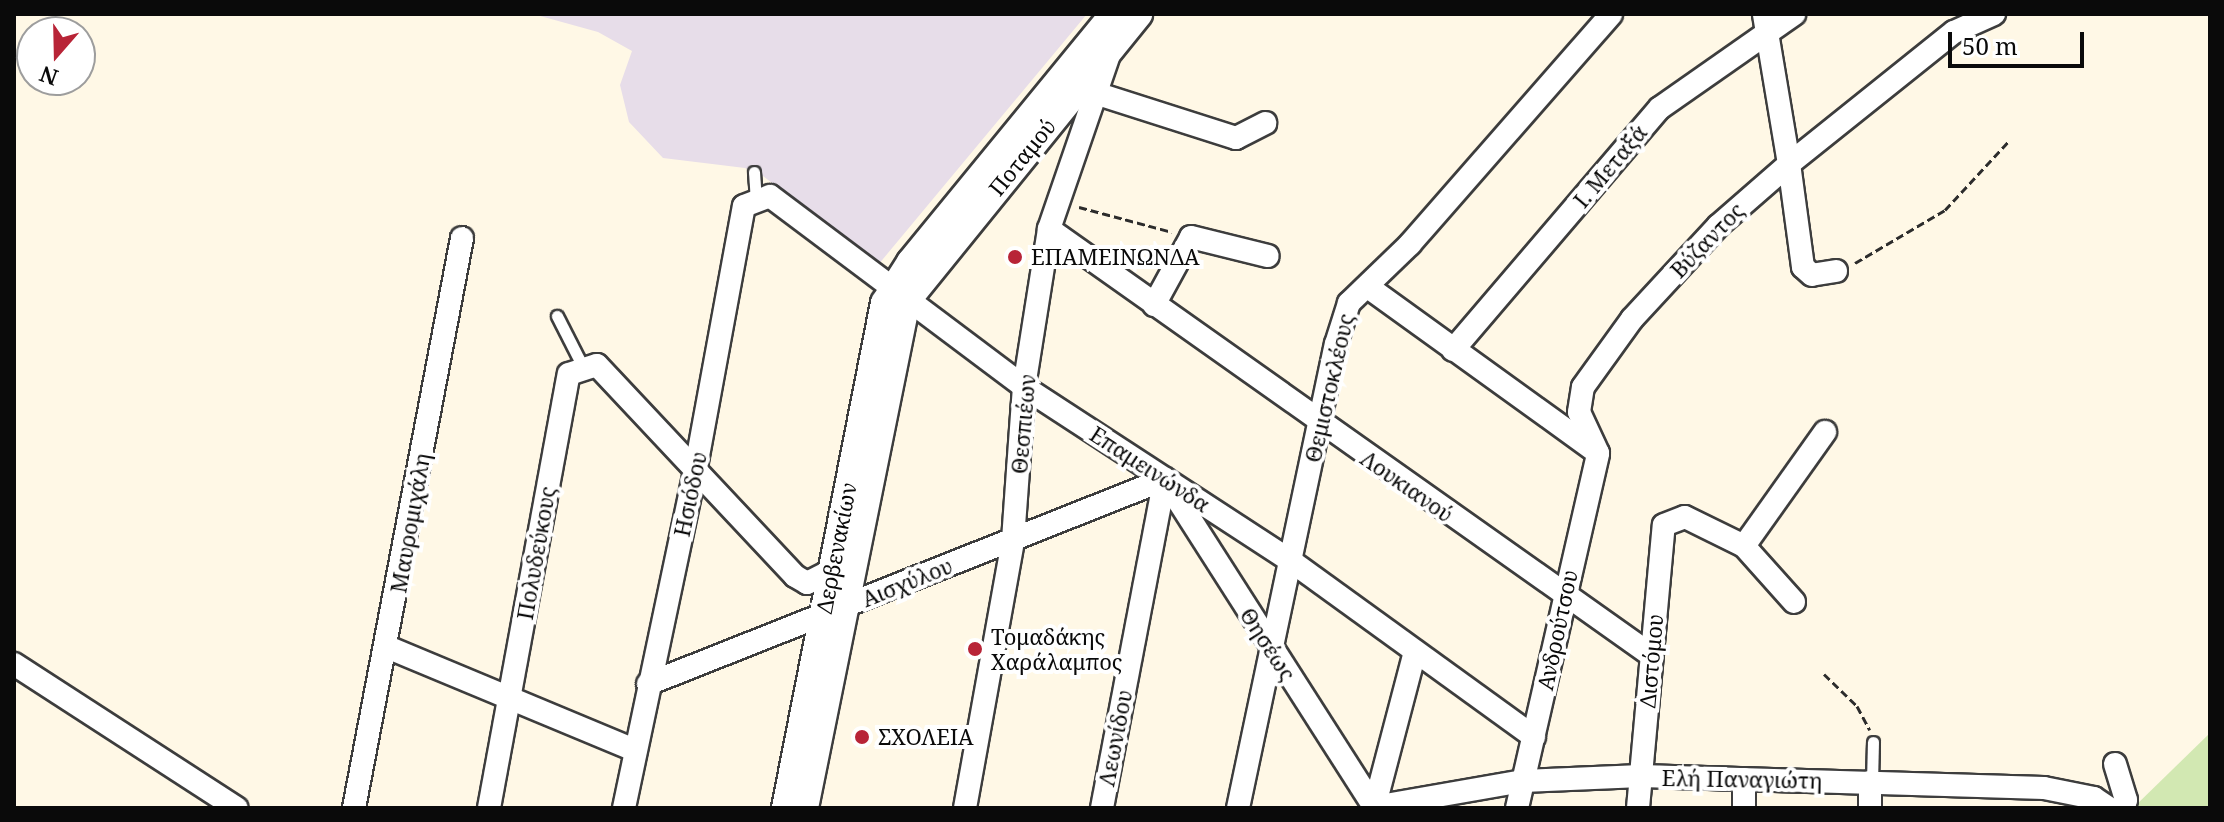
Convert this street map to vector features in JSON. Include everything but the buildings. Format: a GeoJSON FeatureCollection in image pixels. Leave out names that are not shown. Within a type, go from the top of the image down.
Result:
{"type":"FeatureCollection","features":[{"type":"Feature","properties":{"kind":"street","name":"Ποταμού"},"geometry":{"type":"LineString","coordinates":[[899,295],[1113,14]]}},
{"type":"Feature","properties":{"kind":"street","name":"Ποταμού"},"geometry":{"type":"LineString","coordinates":[[899,295],[1139,14]]}},
{"type":"Feature","properties":{"kind":"street","name":"Θεμιστοκλέους"},"geometry":{"type":"LineString","coordinates":[[1238,808],[1340,323],[1349,303],[1368,287],[1611,14]]}},
{"type":"Feature","properties":{"kind":"street"},"geometry":{"type":"LineString","coordinates":[[1764,14],[1803,267],[1812,275],[1836,271]]}},
{"type":"Feature","properties":{"kind":"street","name":"Ι. Μεταξά"},"geometry":{"type":"LineString","coordinates":[[1453,350],[1660,108],[1766,37],[1794,14]]}},
{"type":"Feature","properties":{"kind":"street","name":"Βύζαντος"},"geometry":{"type":"LineString","coordinates":[[1598,453],[1579,412],[1583,387],[1643,307],[1718,226],[1789,164],[1954,32],[1994,14]]}},
{"type":"Feature","properties":{"kind":"street","name":"Θεσπιέων"},"geometry":{"type":"LineString","coordinates":[[965,808],[1013,540],[1024,387],[1049,229],[1112,48]]}},
{"type":"Feature","properties":{"kind":"street"},"geometry":{"type":"LineString","coordinates":[[1095,93],[1236,138],[1265,123]]}},
{"type":"Feature","properties":{"kind":"street","name":"Επαμεινώνδα"},"geometry":{"type":"LineString","coordinates":[[763,198],[1024,387],[1291,561],[1534,737]]}},
{"type":"Feature","properties":{"kind":"street","name":"Ησιόδου"},"geometry":{"type":"LineString","coordinates":[[624,808],[696,467],[744,206],[763,198]]}},
{"type":"Feature","properties":{"kind":"street","name":"Λουκιανού"},"geometry":{"type":"LineString","coordinates":[[1049,229],[1319,424],[1651,655]]}},
{"type":"Feature","properties":{"kind":"street"},"geometry":{"type":"LineString","coordinates":[[1154,305],[1191,237],[1268,256]]}},
{"type":"Feature","properties":{"kind":"street","name":"Μαυρομιχάλη"},"geometry":{"type":"LineString","coordinates":[[354,808],[387,647],[462,238]]}},
{"type":"Feature","properties":{"kind":"street"},"geometry":{"type":"LineString","coordinates":[[1368,287],[1598,453]]}},
{"type":"Feature","properties":{"kind":"street","name":"Δερβενακίων"},"geometry":{"type":"LineString","coordinates":[[805,808],[834,611],[831,571],[879,326],[899,295]]}},
{"type":"Feature","properties":{"kind":"street","name":"Δερβενακίων"},"geometry":{"type":"LineString","coordinates":[[785,808],[834,611],[899,295]]}},
{"type":"Feature","properties":{"kind":"street"},"geometry":{"type":"LineString","coordinates":[[584,369],[597,365],[632,399],[795,576],[807,583],[831,571]]}},
{"type":"Feature","properties":{"kind":"street","name":"Πολυδεύκους"},"geometry":{"type":"LineString","coordinates":[[489,808],[569,374],[584,369]]}},
{"type":"Feature","properties":{"kind":"street"},"geometry":{"type":"LineString","coordinates":[[1794,602],[1744,546],[1825,432]]}},
{"type":"Feature","properties":{"kind":"street","name":"Ανδρούτσου"},"geometry":{"type":"LineString","coordinates":[[1517,808],[1598,453]]}},
{"type":"Feature","properties":{"kind":"street","name":"Αισχύλου"},"geometry":{"type":"LineString","coordinates":[[648,684],[1165,479]]}},
{"type":"Feature","properties":{"kind":"street","name":"Θησέως"},"geometry":{"type":"LineString","coordinates":[[1165,479],[1270,649],[1374,808]]}},
{"type":"Feature","properties":{"kind":"street","name":"Λεωνίδου"},"geometry":{"type":"LineString","coordinates":[[1102,808],[1165,479]]}},
{"type":"Feature","properties":{"kind":"street","name":"Διστόμου"},"geometry":{"type":"LineString","coordinates":[[1638,808],[1663,529],[1673,518],[1688,519],[1744,546]]}},
{"type":"Feature","properties":{"kind":"street"},"geometry":{"type":"LineString","coordinates":[[387,647],[635,750]]}},
{"type":"Feature","properties":{"kind":"street"},"geometry":{"type":"LineString","coordinates":[[1374,808],[1415,652]]}},
{"type":"Feature","properties":{"kind":"street"},"geometry":{"type":"LineString","coordinates":[[14,664],[225,805]]}},
{"type":"Feature","properties":{"kind":"street"},"geometry":{"type":"LineString","coordinates":[[2115,764],[2126,800],[2123,808]]}},
{"type":"Feature","properties":{"kind":"street","name":"Ελή Παναγιώτη"},"geometry":{"type":"LineString","coordinates":[[1374,808],[1523,781],[1641,776],[2044,788],[2094,798],[2109,808]]}},
{"type":"Feature","properties":{"kind":"street"},"geometry":{"type":"LineString","coordinates":[[1744,779],[1744,808]]}},
{"type":"Feature","properties":{"kind":"street"},"geometry":{"type":"LineString","coordinates":[[1870,808],[1871,782]]}},
{"type":"Feature","properties":{"kind":"lane"},"geometry":{"type":"LineString","coordinates":[[754,172],[763,198]]}},
{"type":"Feature","properties":{"kind":"lane"},"geometry":{"type":"LineString","coordinates":[[557,316],[584,369]]}},
{"type":"Feature","properties":{"kind":"lane"},"geometry":{"type":"LineString","coordinates":[[1871,782],[1873,742]]}},
{"type":"Feature","properties":{"kind":"path"},"geometry":{"type":"LineString","coordinates":[[1836,271],[1943,212],[2009,141]]}},
{"type":"Feature","properties":{"kind":"path"},"geometry":{"type":"LineString","coordinates":[[1057,202],[1191,237]]}},
{"type":"Feature","properties":{"kind":"path"},"geometry":{"type":"LineString","coordinates":[[1824,674],[1857,706],[1873,742]]}},
{"type":"Feature","properties":{"kind":"shaded area"},"geometry":{"type":"Polygon","coordinates":[[[533,14],[1087,14],[878,265],[763,176],[745,168],[663,158],[629,122],[620,85],[632,51],[598,32],[533,14]]]}},
{"type":"Feature","properties":{"kind":"green space"},"geometry":{"type":"Polygon","coordinates":[[[2210,733],[2210,808],[2133,808],[2210,733]]]}},
{"type":"Feature","properties":{"kind":"place","name":"ΕΠΑΜΕΙΝΩΝΔΑ"},"geometry":{"type":"Point","coordinates":[1015,257]}},
{"type":"Feature","properties":{"kind":"place","name":"Τομαδάκης Χαράλαμπος"},"geometry":{"type":"Point","coordinates":[975,649]}},
{"type":"Feature","properties":{"kind":"place","name":"ΣΧΟΛΕΙΑ"},"geometry":{"type":"Point","coordinates":[862,737]}}]}
